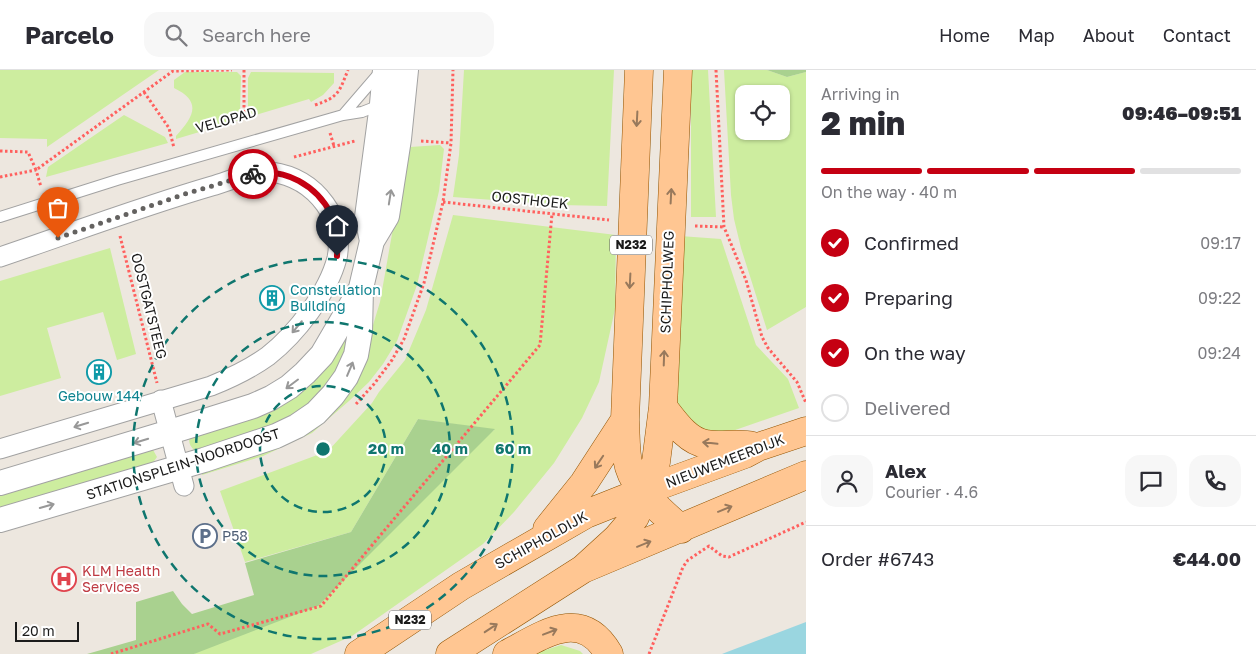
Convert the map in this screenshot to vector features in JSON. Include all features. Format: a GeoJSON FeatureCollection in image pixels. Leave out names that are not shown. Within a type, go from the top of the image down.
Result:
{"type":"FeatureCollection","features":[{"type":"Feature","properties":{"kind":"main road","name":"N232"},"geometry":{"type":"LineString","coordinates":[[639,70],[625,420],[629,466],[634,480],[658,509],[681,529]]}},
{"type":"Feature","properties":{"kind":"main road","name":"SCHIPHOLWEG"},"geometry":{"type":"LineString","coordinates":[[644,491],[652,476],[656,462],[663,407],[678,70]]}},
{"type":"Feature","properties":{"kind":"main road","name":"N232"},"geometry":{"type":"LineString","coordinates":[[663,407],[678,427],[691,438],[706,444],[742,443],[758,446]]}},
{"type":"Feature","properties":{"kind":"main road","name":"N232"},"geometry":{"type":"LineString","coordinates":[[535,544],[584,483],[625,420]]}},
{"type":"Feature","properties":{"kind":"main road","name":"NIEUWEMEERDIJK"},"geometry":{"type":"LineString","coordinates":[[644,491],[745,454],[758,446],[806,431]]}},
{"type":"Feature","properties":{"kind":"main road","name":"N232"},"geometry":{"type":"LineString","coordinates":[[583,569],[806,475]]}},
{"type":"Feature","properties":{"kind":"main road","name":"N232"},"geometry":{"type":"LineString","coordinates":[[450,654],[583,569],[617,538],[635,517],[644,491]]}},
{"type":"Feature","properties":{"kind":"main road","name":"SCHIPHOLDIJK"},"geometry":{"type":"LineString","coordinates":[[359,654],[461,586],[586,514],[644,491]]}},
{"type":"Feature","properties":{"kind":"main road"},"geometry":{"type":"LineString","coordinates":[[507,654],[551,631],[565,628],[576,628],[595,636],[604,644],[609,654]]}},
{"type":"Feature","properties":{"kind":"street","name":"STATIONSPLEIN-NOORDOOST"},"geometry":{"type":"LineString","coordinates":[[372,241],[367,217],[382,104],[384,70]]}},
{"type":"Feature","properties":{"kind":"street","name":"STATIONSPLEIN-NOORDOOST"},"geometry":{"type":"LineString","coordinates":[[0,520],[182,476],[204,460],[276,436],[297,426],[316,413],[333,395],[346,377],[356,355],[360,332],[361,288],[372,241],[387,216],[399,139],[404,81]]}},
{"type":"Feature","properties":{"kind":"street"},"geometry":{"type":"LineString","coordinates":[[0,258],[188,193],[268,172],[292,178],[306,184],[317,194],[332,215],[338,240],[337,256],[333,270],[312,308],[284,341],[268,355],[232,377],[211,386],[0,450]]}},
{"type":"Feature","properties":{"kind":"street","name":"STATIONSPLEIN-NOORDOOST"},"geometry":{"type":"LineString","coordinates":[[0,483],[254,406],[271,398],[289,387],[322,355],[361,288]]}},
{"type":"Feature","properties":{"kind":"street"},"geometry":{"type":"LineString","coordinates":[[161,400],[182,476]]}},
{"type":"Feature","properties":{"kind":"lane"},"geometry":{"type":"LineString","coordinates":[[343,115],[384,70]]}},
{"type":"Feature","properties":{"kind":"lane"},"geometry":{"type":"LineString","coordinates":[[0,217],[179,162],[343,115],[362,112],[382,104],[404,81]]}},
{"type":"Feature","properties":{"kind":"path"},"geometry":{"type":"LineString","coordinates":[[0,150],[28,152],[36,170],[174,71],[232,70]]}},
{"type":"Feature","properties":{"kind":"path"},"geometry":{"type":"LineString","coordinates":[[244,70],[244,112]]}},
{"type":"Feature","properties":{"kind":"path"},"geometry":{"type":"LineString","coordinates":[[310,106],[333,98],[348,70]]}},
{"type":"Feature","properties":{"kind":"path","name":"OOSTHOEK"},"geometry":{"type":"LineString","coordinates":[[453,70],[451,143],[443,202],[614,221]]}},
{"type":"Feature","properties":{"kind":"path"},"geometry":{"type":"LineString","coordinates":[[716,70],[724,227],[746,280],[762,337],[768,348],[797,382],[806,403]]}},
{"type":"Feature","properties":{"kind":"path"},"geometry":{"type":"LineString","coordinates":[[144,92],[169,128],[179,162]]}},
{"type":"Feature","properties":{"kind":"path","name":"VELOPAD"},"geometry":{"type":"LineString","coordinates":[[165,150],[183,144]]}},
{"type":"Feature","properties":{"kind":"path"},"geometry":{"type":"LineString","coordinates":[[111,654],[208,624],[220,634],[321,606],[540,345],[552,214]]}},
{"type":"Feature","properties":{"kind":"path","name":"OOSTGATSTEEG"},"geometry":{"type":"LineString","coordinates":[[115,217],[161,400]]}},
{"type":"Feature","properties":{"kind":"path"},"geometry":{"type":"LineString","coordinates":[[695,226],[724,227]]}},
{"type":"Feature","properties":{"kind":"path"},"geometry":{"type":"LineString","coordinates":[[649,654],[683,567],[688,560],[709,546],[722,556],[729,558],[806,522]]}},
{"type":"Feature","properties":{"kind":"green space"},"geometry":{"type":"Polygon","coordinates":[[[0,70],[159,70],[47,147],[47,139],[0,138],[0,70]]]}},
{"type":"Feature","properties":{"kind":"green space"},"geometry":{"type":"Polygon","coordinates":[[[464,70],[614,70],[607,206],[560,205],[453,197],[459,155],[464,70]]]}},
{"type":"Feature","properties":{"kind":"green space"},"geometry":{"type":"Polygon","coordinates":[[[691,70],[708,70],[716,217],[691,217],[691,70]]]}},
{"type":"Feature","properties":{"kind":"green space"},"geometry":{"type":"Polygon","coordinates":[[[724,70],[767,70],[787,77],[806,72],[806,307],[767,330],[741,248],[734,219],[724,70]]]}},
{"type":"Feature","properties":{"kind":"green space"},"geometry":{"type":"Polygon","coordinates":[[[767,70],[806,70],[806,72],[787,77],[767,70]]]}},
{"type":"Feature","properties":{"kind":"green space"},"geometry":{"type":"Polygon","coordinates":[[[185,72],[237,72],[241,76],[240,113],[248,112],[248,78],[251,72],[334,73],[334,83],[323,95],[311,102],[309,99],[176,139],[192,110],[192,104],[189,99],[174,88],[174,80],[185,72]]]}},
{"type":"Feature","properties":{"kind":"green space"},"geometry":{"type":"Polygon","coordinates":[[[124,115],[165,137],[168,143],[46,177],[48,167],[124,115]]]}},
{"type":"Feature","properties":{"kind":"green space"},"geometry":{"type":"Polygon","coordinates":[[[440,145],[444,149],[439,191],[417,285],[397,341],[383,364],[369,382],[312,433],[263,456],[202,475],[205,465],[310,426],[366,348],[380,302],[407,149],[410,147],[440,145]]]}},
{"type":"Feature","properties":{"kind":"green space"},"geometry":{"type":"Polygon","coordinates":[[[453,215],[616,235],[615,309],[599,382],[582,418],[554,463],[514,512],[483,544],[352,636],[311,654],[194,654],[494,430],[418,419],[351,532],[245,562],[220,491],[328,451],[372,403],[405,360],[426,310],[453,215]]]}},
{"type":"Feature","properties":{"kind":"green space"},"geometry":{"type":"Polygon","coordinates":[[[680,236],[721,239],[756,345],[788,379],[799,408],[718,436],[693,423],[684,414],[676,401],[680,236]]]}},
{"type":"Feature","properties":{"kind":"green space"},"geometry":{"type":"Polygon","coordinates":[[[110,248],[136,354],[117,360],[103,312],[47,328],[61,378],[0,396],[0,281],[110,248]]]}},
{"type":"Feature","properties":{"kind":"green space"},"geometry":{"type":"Polygon","coordinates":[[[349,330],[346,349],[337,372],[323,392],[293,418],[199,450],[194,450],[191,447],[190,437],[267,411],[349,330]]]}},
{"type":"Feature","properties":{"kind":"green space"},"geometry":{"type":"Polygon","coordinates":[[[418,419],[495,429],[318,606],[194,654],[87,654],[136,640],[136,602],[173,591],[192,614],[254,595],[245,563],[351,532],[418,419]]]}},
{"type":"Feature","properties":{"kind":"green space"},"geometry":{"type":"Polygon","coordinates":[[[152,448],[157,457],[152,464],[0,509],[0,492],[152,448]]]}},
{"type":"Feature","properties":{"kind":"green space"},"geometry":{"type":"Polygon","coordinates":[[[561,645],[580,651],[583,654],[533,654],[561,645]]]}},
{"type":"Feature","properties":{"kind":"water"},"geometry":{"type":"Polygon","coordinates":[[[806,622],[806,654],[722,654],[727,652],[806,622]]]}},
{"type":"Feature","properties":{"kind":"way so far"},"geometry":{"type":"LineString","coordinates":[[58,238],[188,193],[253,174]]}},
{"type":"Feature","properties":{"kind":"place","name":"Constellation Building"},"geometry":{"type":"Point","coordinates":[272,298]}},
{"type":"Feature","properties":{"kind":"place","name":"Gebouw 144"},"geometry":{"type":"Point","coordinates":[99,372]}},
{"type":"Feature","properties":{"kind":"place","name":"P58"},"geometry":{"type":"Point","coordinates":[205,536]}},
{"type":"Feature","properties":{"kind":"place","name":"KLM Health Services"},"geometry":{"type":"Point","coordinates":[64,579]}},
{"type":"Feature","properties":{"kind":"route"},"geometry":{"type":"LineString","coordinates":[[253,174],[268,172],[280,174],[306,184],[317,194],[332,215],[336,226],[338,240],[337,256]]}}]}
